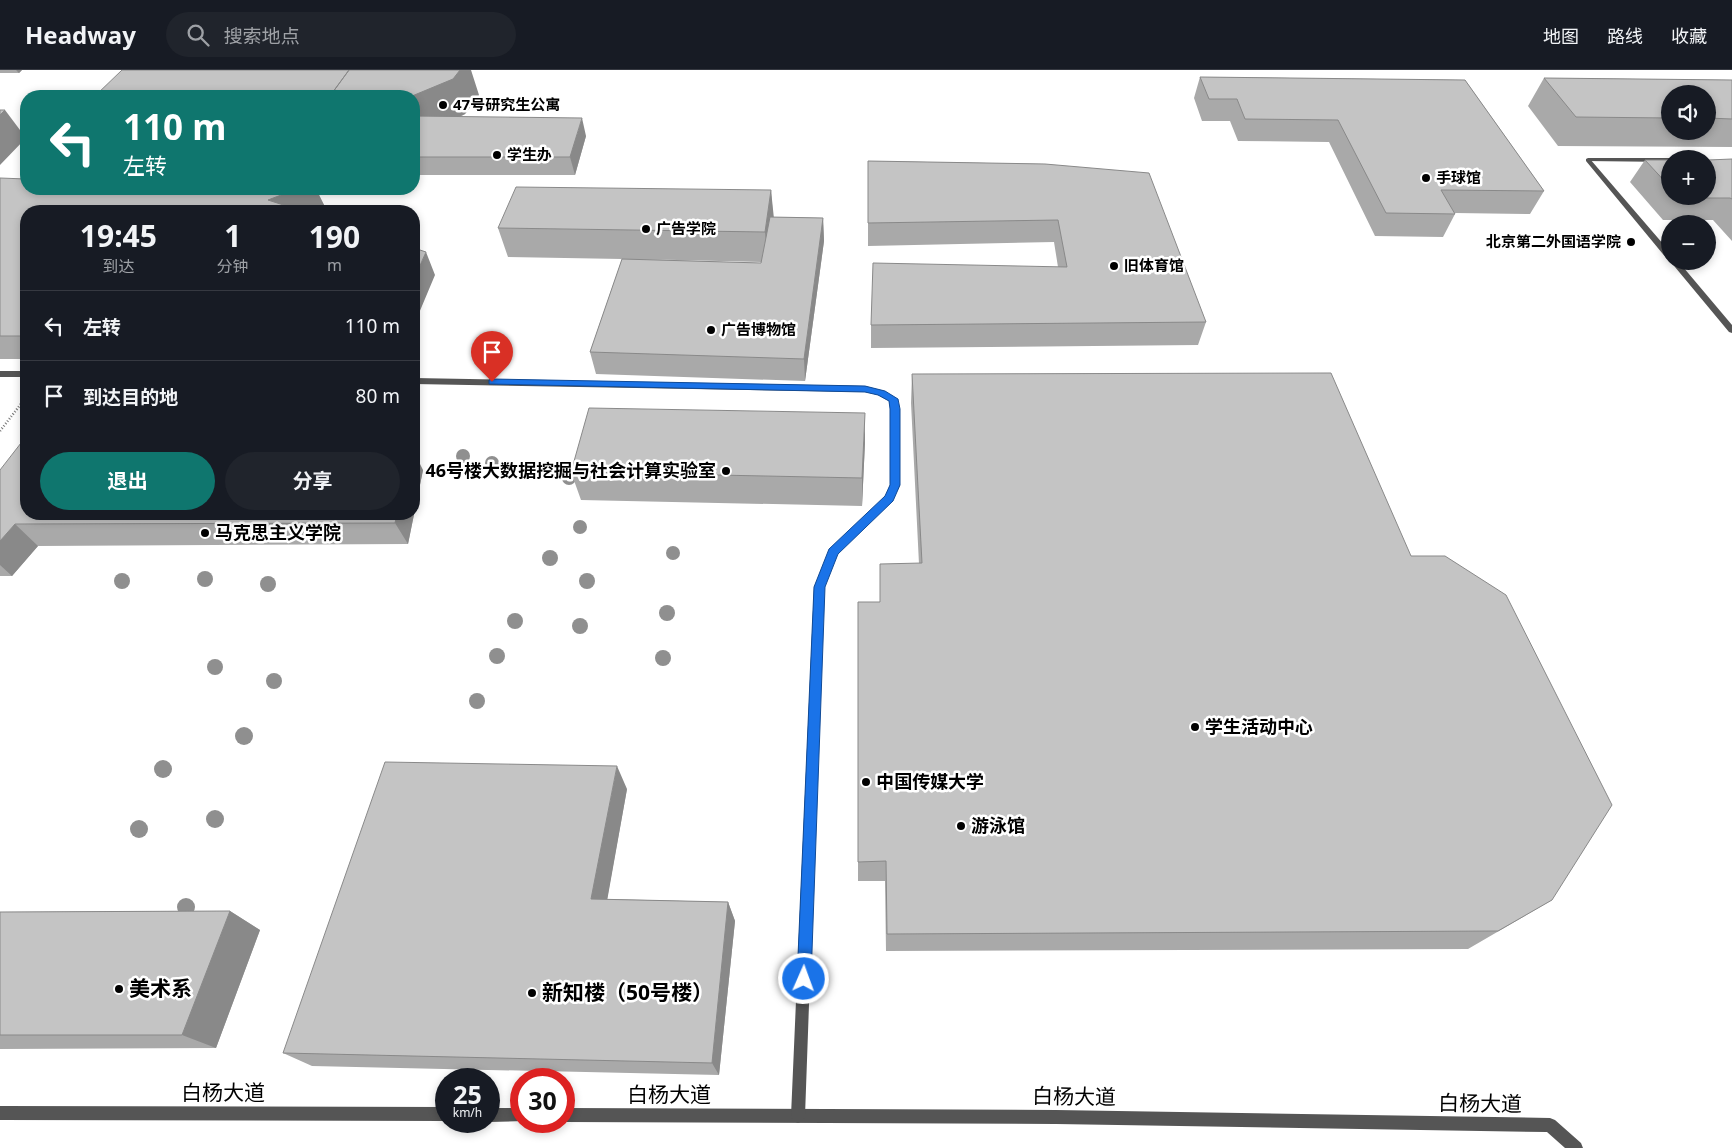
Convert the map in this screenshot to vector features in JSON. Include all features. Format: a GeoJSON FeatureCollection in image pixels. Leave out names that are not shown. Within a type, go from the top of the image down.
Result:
{"type":"FeatureCollection","features":[{"type":"Feature","properties":{"kind":"street"},"geometry":{"type":"LineString","coordinates":[[1661,160],[1588,160],[1661,246]]}},
{"type":"Feature","properties":{"kind":"street"},"geometry":{"type":"LineString","coordinates":[[1682,270],[1732,330]]}},
{"type":"Feature","properties":{"kind":"street"},"geometry":{"type":"LineString","coordinates":[[0,374],[20,374]]}},
{"type":"Feature","properties":{"kind":"street"},"geometry":{"type":"LineString","coordinates":[[420,381],[865,389],[881,393],[893,399],[895,409],[895,485],[889,499],[833,552],[819,587],[798,1116]]}},
{"type":"Feature","properties":{"kind":"street","name":"白杨大道"},"geometry":{"type":"LineString","coordinates":[[0,1113],[435,1114]]}},
{"type":"Feature","properties":{"kind":"street","name":"白杨大道"},"geometry":{"type":"LineString","coordinates":[[575,1115],[1056,1117],[1550,1125],[1576,1148]]}},
{"type":"Feature","properties":{"kind":"path"},"geometry":{"type":"LineString","coordinates":[[0,431],[20,405]]}},
{"type":"Feature","properties":{"kind":"building"},"geometry":{"type":"Polygon","coordinates":[[[122,70],[349,70],[334,90],[101,90],[122,70]]]}},
{"type":"Feature","properties":{"kind":"building"},"geometry":{"type":"Polygon","coordinates":[[[349,70],[460,70],[453,79],[420,93],[420,90],[334,90],[349,70]]]}},
{"type":"Feature","properties":{"kind":"building","name":"手球馆"},"geometry":{"type":"Polygon","coordinates":[[[1200,77],[1465,80],[1544,191],[1441,190],[1455,214],[1386,213],[1338,120],[1245,119],[1237,99],[1209,99],[1200,77]]]}},
{"type":"Feature","properties":{"kind":"building"},"geometry":{"type":"Polygon","coordinates":[[[1544,78],[1732,80],[1732,119],[1716,118],[1716,85],[1661,85],[1661,118],[1576,117],[1544,78]]]}},
{"type":"Feature","properties":{"kind":"building"},"geometry":{"type":"Polygon","coordinates":[[[420,116],[582,118],[570,157],[420,157],[420,116]]]}},
{"type":"Feature","properties":{"kind":"building"},"geometry":{"type":"Polygon","coordinates":[[[1732,159],[1732,199],[1716,198],[1716,160],[1732,159]]]}},
{"type":"Feature","properties":{"kind":"building"},"geometry":{"type":"Polygon","coordinates":[[[1645,160],[1661,160],[1661,177],[1645,160]]]}},
{"type":"Feature","properties":{"kind":"building","name":"旧体育馆"},"geometry":{"type":"Polygon","coordinates":[[[868,161],[1045,164],[1149,173],[1206,322],[871,325],[873,263],[1067,267],[1058,220],[868,223],[868,161]]]}},
{"type":"Feature","properties":{"kind":"building"},"geometry":{"type":"Polygon","coordinates":[[[0,178],[20,179],[20,195],[281,195],[268,200],[283,205],[20,205],[20,336],[0,336],[0,178]]]}},
{"type":"Feature","properties":{"kind":"building"},"geometry":{"type":"Polygon","coordinates":[[[516,187],[771,190],[765,232],[498,228],[516,187]]]}},
{"type":"Feature","properties":{"kind":"building","name":"广告博物馆"},"geometry":{"type":"Polygon","coordinates":[[[770,217],[823,218],[804,359],[590,352],[622,259],[761,263],[770,217]]]}},
{"type":"Feature","properties":{"kind":"building"},"geometry":{"type":"Polygon","coordinates":[[[420,250],[426,252],[420,266],[420,250]]]}},
{"type":"Feature","properties":{"kind":"building","name":"学生活动中心"},"geometry":{"type":"Polygon","coordinates":[[[1331,373],[1411,556],[1445,556],[1506,595],[1612,805],[1552,900],[1498,931],[887,934],[886,861],[858,862],[858,602],[880,602],[880,564],[922,563],[912,374],[1331,373]]]}},
{"type":"Feature","properties":{"kind":"building"},"geometry":{"type":"Polygon","coordinates":[[[589,408],[865,413],[862,478],[571,472],[589,408]]]}},
{"type":"Feature","properties":{"kind":"building"},"geometry":{"type":"Polygon","coordinates":[[[20,444],[20,520],[396,520],[395,523],[15,524],[0,541],[0,470],[20,444]]]}},
{"type":"Feature","properties":{"kind":"building","name":"新知楼（50号楼）"},"geometry":{"type":"Polygon","coordinates":[[[385,762],[617,766],[591,899],[728,902],[712,1063],[283,1053],[385,762]]]}},
{"type":"Feature","properties":{"kind":"building","name":"美术系"},"geometry":{"type":"Polygon","coordinates":[[[230,911],[182,1035],[0,1035],[0,912],[230,911]]]}},
{"type":"Feature","properties":{"kind":"place","name":"47号研究生公寓"},"geometry":{"type":"Point","coordinates":[443,105]}},
{"type":"Feature","properties":{"kind":"place","name":"学生办"},"geometry":{"type":"Point","coordinates":[497,155]}},
{"type":"Feature","properties":{"kind":"place","name":"手球馆"},"geometry":{"type":"Point","coordinates":[1426,178]}},
{"type":"Feature","properties":{"kind":"place","name":"广告学院"},"geometry":{"type":"Point","coordinates":[646,229]}},
{"type":"Feature","properties":{"kind":"place","name":"北京第二外国语学院"},"geometry":{"type":"Point","coordinates":[1631,242]}},
{"type":"Feature","properties":{"kind":"place","name":"旧体育馆"},"geometry":{"type":"Point","coordinates":[1114,266]}},
{"type":"Feature","properties":{"kind":"place","name":"广告博物馆"},"geometry":{"type":"Point","coordinates":[711,330]}},
{"type":"Feature","properties":{"kind":"place","name":"46号楼大数据挖掘与社会计算实验室"},"geometry":{"type":"Point","coordinates":[726,471]}},
{"type":"Feature","properties":{"kind":"place","name":"马克思主义学院"},"geometry":{"type":"Point","coordinates":[205,533]}},
{"type":"Feature","properties":{"kind":"place","name":"学生活动中心"},"geometry":{"type":"Point","coordinates":[1195,727]}},
{"type":"Feature","properties":{"kind":"place","name":"中国传媒大学"},"geometry":{"type":"Point","coordinates":[866,782]}},
{"type":"Feature","properties":{"kind":"place","name":"游泳馆"},"geometry":{"type":"Point","coordinates":[961,826]}},
{"type":"Feature","properties":{"kind":"place","name":"美术系"},"geometry":{"type":"Point","coordinates":[119,989]}},
{"type":"Feature","properties":{"kind":"place","name":"新知楼（50号楼）"},"geometry":{"type":"Point","coordinates":[532,993]}},
{"type":"Feature","properties":{"kind":"route"},"geometry":{"type":"LineString","coordinates":[[492,382],[865,389],[881,393],[893,399],[895,409],[895,485],[889,499],[833,552],[819,587],[804,979]]}}]}
